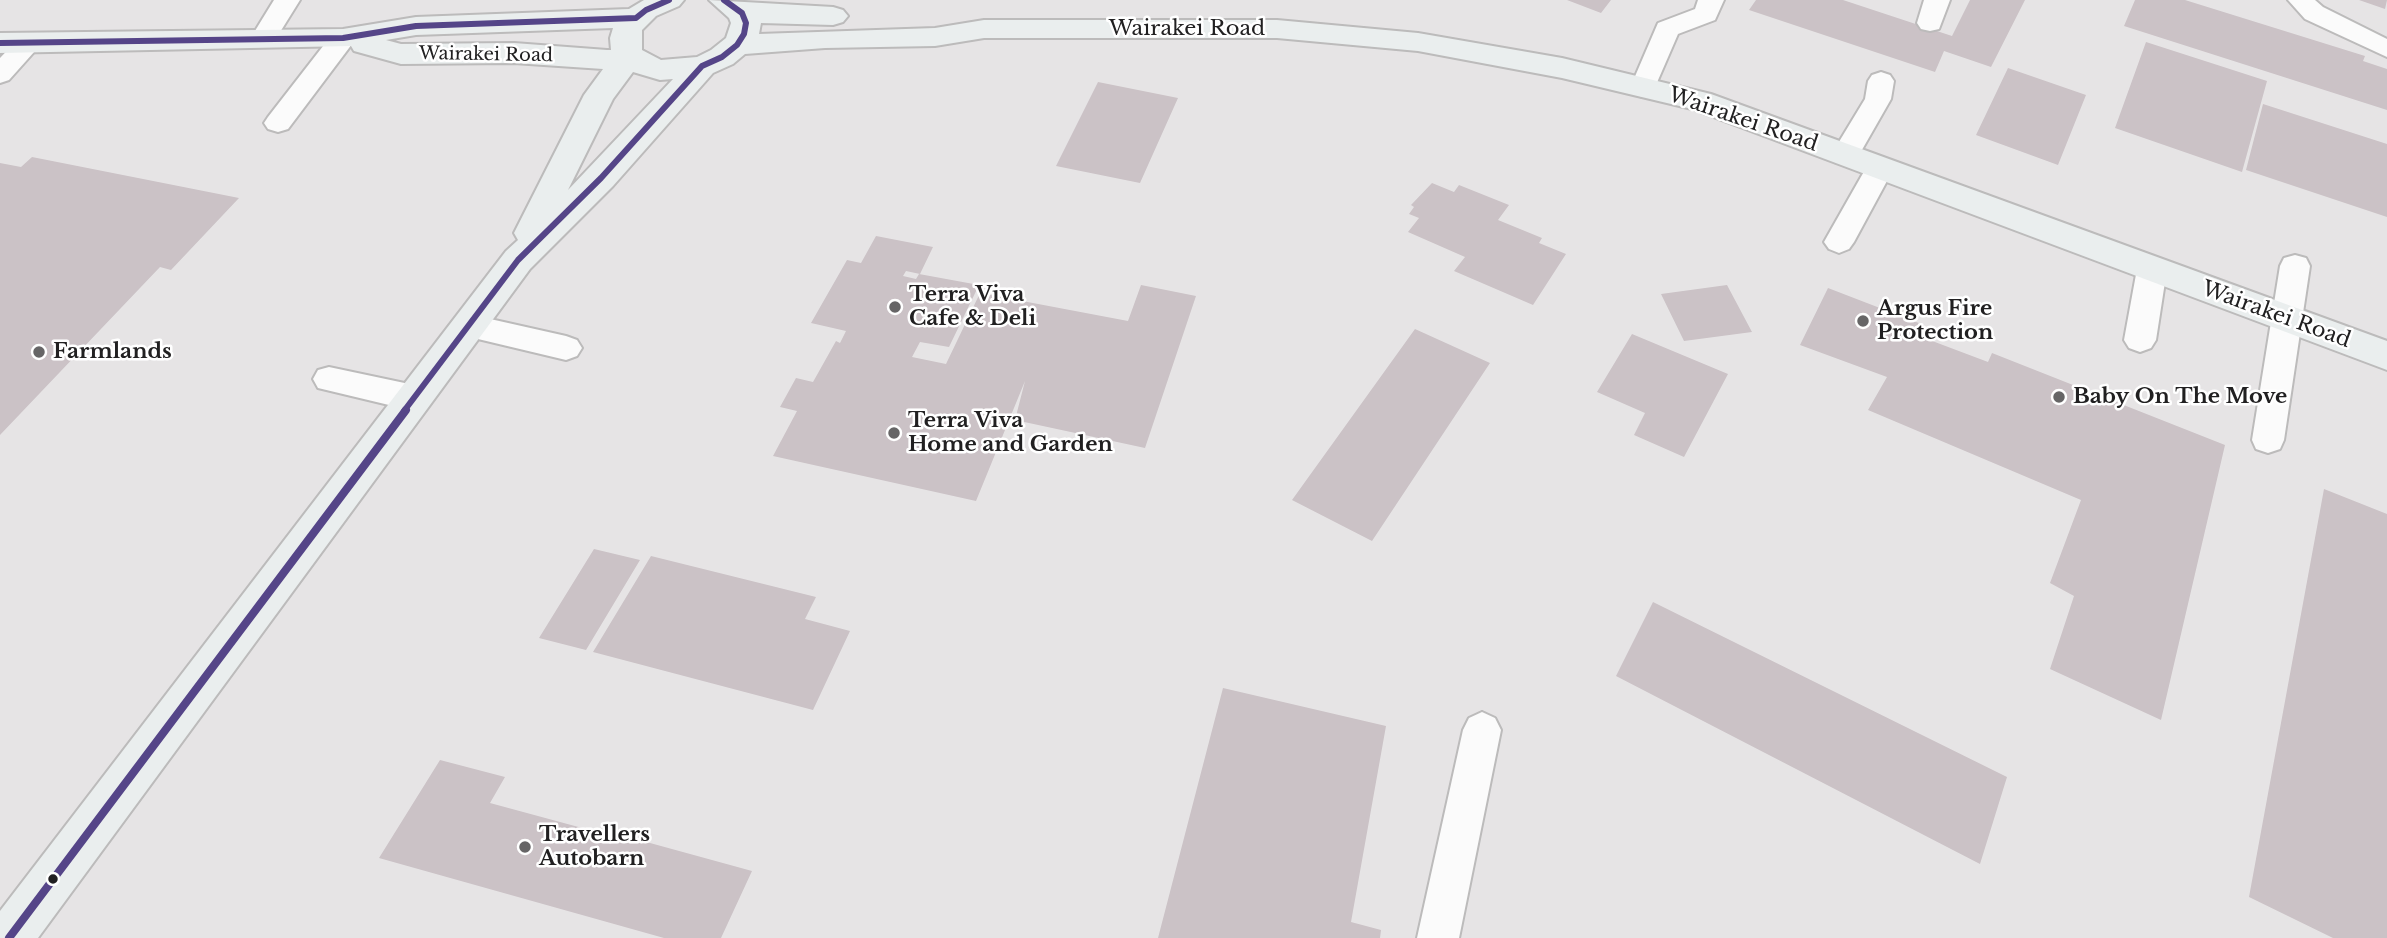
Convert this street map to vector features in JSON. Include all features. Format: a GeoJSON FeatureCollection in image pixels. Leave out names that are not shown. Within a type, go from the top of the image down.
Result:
{"type":"FeatureCollection","features":[{"type":"Feature","properties":{"kind":"street"},"geometry":{"type":"LineString","coordinates":[[670,0],[646,10],[636,18],[628,28],[625,38],[625,47],[630,56],[643,65],[660,70],[702,66],[722,57],[737,45],[744,34],[746,23],[740,4]]}},
{"type":"Feature","properties":{"kind":"street","name":"Wairakei Road"},"geometry":{"type":"LineString","coordinates":[[740,4],[935,18],[984,29]]}},
{"type":"Feature","properties":{"kind":"street","name":"Wairakei Road"},"geometry":{"type":"LineString","coordinates":[[0,43],[343,38],[416,26],[636,18]]}},
{"type":"Feature","properties":{"kind":"street","name":"Wairakei Road"},"geometry":{"type":"LineString","coordinates":[[737,45],[825,39],[935,37],[984,29],[1277,29],[1418,43],[1562,68],[1700,101],[2387,356]]}},
{"type":"Feature","properties":{"kind":"street","name":"Wairakei Road"},"geometry":{"type":"LineString","coordinates":[[343,38],[401,54],[513,53],[607,60],[630,56]]}},
{"type":"Feature","properties":{"kind":"street"},"geometry":{"type":"LineString","coordinates":[[518,260],[599,95],[630,56]]}},
{"type":"Feature","properties":{"kind":"street"},"geometry":{"type":"LineString","coordinates":[[9,938],[518,260],[601,178],[702,66]]}},
{"type":"Feature","properties":{"kind":"lane"},"geometry":{"type":"LineString","coordinates":[[263,39],[287,0]]}},
{"type":"Feature","properties":{"kind":"lane"},"geometry":{"type":"LineString","coordinates":[[1643,88],[1667,29],[1706,14],[1711,0]]}},
{"type":"Feature","properties":{"kind":"lane"},"geometry":{"type":"LineString","coordinates":[[2301,0],[2314,13],[2387,49]]}},
{"type":"Feature","properties":{"kind":"lane"},"geometry":{"type":"LineString","coordinates":[[278,123],[343,38]]}},
{"type":"Feature","properties":{"kind":"lane"},"geometry":{"type":"LineString","coordinates":[[0,74],[30,43]]}},
{"type":"Feature","properties":{"kind":"lane"},"geometry":{"type":"LineString","coordinates":[[1845,155],[1878,99],[1881,81]]}},
{"type":"Feature","properties":{"kind":"lane"},"geometry":{"type":"LineString","coordinates":[[1839,242],[1880,168]]}},
{"type":"Feature","properties":{"kind":"lane"},"geometry":{"type":"LineString","coordinates":[[2268,440],[2295,266]]}},
{"type":"Feature","properties":{"kind":"lane"},"geometry":{"type":"LineString","coordinates":[[2140,340],[2152,269]]}},
{"type":"Feature","properties":{"kind":"lane"},"geometry":{"type":"LineString","coordinates":[[468,326],[566,348]]}},
{"type":"Feature","properties":{"kind":"lane"},"geometry":{"type":"LineString","coordinates":[[329,379],[414,398]]}},
{"type":"Feature","properties":{"kind":"lane"},"geometry":{"type":"LineString","coordinates":[[1438,938],[1482,730]]}},
{"type":"Feature","properties":{"kind":"building"},"geometry":{"type":"Polygon","coordinates":[[[1567,0],[1611,0],[1601,13],[1567,0]]]}},
{"type":"Feature","properties":{"kind":"building"},"geometry":{"type":"Polygon","coordinates":[[[1756,0],[1843,0],[1952,36],[1970,0],[2025,0],[1991,67],[1944,51],[1935,72],[1749,10],[1756,0]]]}},
{"type":"Feature","properties":{"kind":"building"},"geometry":{"type":"Polygon","coordinates":[[[2135,0],[2185,0],[2365,56],[2363,61],[2387,69],[2387,110],[2124,26],[2135,0]]]}},
{"type":"Feature","properties":{"kind":"building"},"geometry":{"type":"Polygon","coordinates":[[[2359,0],[2387,0],[2385,9],[2359,0]]]}},
{"type":"Feature","properties":{"kind":"building"},"geometry":{"type":"Polygon","coordinates":[[[2146,42],[2267,81],[2242,172],[2115,128],[2146,42]]]}},
{"type":"Feature","properties":{"kind":"building"},"geometry":{"type":"Polygon","coordinates":[[[2008,68],[2086,95],[2058,165],[1976,135],[2008,68]]]}},
{"type":"Feature","properties":{"kind":"building"},"geometry":{"type":"Polygon","coordinates":[[[1098,82],[1178,98],[1140,183],[1056,166],[1098,82]]]}},
{"type":"Feature","properties":{"kind":"building"},"geometry":{"type":"Polygon","coordinates":[[[2263,104],[2387,144],[2387,217],[2246,170],[2263,104]]]}},
{"type":"Feature","properties":{"kind":"building","name":"Farmlands"},"geometry":{"type":"Polygon","coordinates":[[[32,157],[239,198],[171,270],[160,267],[0,435],[0,163],[21,167],[32,157]]]}},
{"type":"Feature","properties":{"kind":"building"},"geometry":{"type":"Polygon","coordinates":[[[1432,183],[1454,192],[1459,185],[1509,205],[1498,220],[1542,238],[1539,243],[1566,254],[1533,305],[1454,271],[1465,257],[1408,232],[1419,218],[1409,214],[1414,207],[1411,205],[1432,183]]]}},
{"type":"Feature","properties":{"kind":"building"},"geometry":{"type":"Polygon","coordinates":[[[876,236],[933,247],[920,274],[906,271],[903,276],[916,279],[919,274],[979,285],[949,347],[920,342],[912,357],[946,364],[980,293],[1128,321],[1141,285],[1196,296],[1145,448],[1015,420],[1025,381],[976,501],[773,456],[797,411],[780,407],[796,378],[813,382],[836,341],[840,343],[846,331],[811,323],[847,260],[861,263],[876,236]]]}},
{"type":"Feature","properties":{"kind":"building"},"geometry":{"type":"Polygon","coordinates":[[[1727,285],[1752,332],[1684,341],[1661,294],[1727,285]]]}},
{"type":"Feature","properties":{"kind":"building"},"geometry":{"type":"Polygon","coordinates":[[[1828,288],[1924,325],[1919,336],[1988,362],[1992,353],[2225,445],[2161,720],[2050,669],[2074,596],[2050,583],[2081,500],[1868,410],[1887,377],[1800,345],[1828,288]]]}},
{"type":"Feature","properties":{"kind":"building"},"geometry":{"type":"Polygon","coordinates":[[[1415,329],[1490,363],[1372,541],[1292,500],[1415,329]]]}},
{"type":"Feature","properties":{"kind":"building"},"geometry":{"type":"Polygon","coordinates":[[[1632,334],[1728,374],[1684,457],[1634,435],[1645,413],[1597,392],[1632,334]]]}},
{"type":"Feature","properties":{"kind":"building"},"geometry":{"type":"Polygon","coordinates":[[[2324,489],[2387,514],[2387,938],[2333,938],[2249,897],[2324,489]]]}},
{"type":"Feature","properties":{"kind":"building"},"geometry":{"type":"Polygon","coordinates":[[[594,549],[640,560],[586,650],[539,638],[594,549]]]}},
{"type":"Feature","properties":{"kind":"building"},"geometry":{"type":"Polygon","coordinates":[[[651,556],[816,597],[805,619],[850,631],[813,710],[593,652],[651,556]]]}},
{"type":"Feature","properties":{"kind":"building"},"geometry":{"type":"Polygon","coordinates":[[[1653,602],[2007,777],[1980,864],[1616,676],[1653,602]]]}},
{"type":"Feature","properties":{"kind":"building"},"geometry":{"type":"Polygon","coordinates":[[[1223,688],[1386,726],[1351,922],[1381,930],[1380,938],[1158,938],[1223,688]]]}},
{"type":"Feature","properties":{"kind":"building","name":"Travellers Autobarn"},"geometry":{"type":"Polygon","coordinates":[[[440,760],[505,777],[490,803],[752,871],[721,938],[664,938],[379,858],[440,760]]]}},
{"type":"Feature","properties":{"kind":"transit line"},"geometry":{"type":"LineString","coordinates":[[0,43],[343,38],[416,26],[636,18],[646,10],[669,0]]}},
{"type":"Feature","properties":{"kind":"transit line"},"geometry":{"type":"LineString","coordinates":[[9,938],[518,260],[601,178],[702,66],[722,57],[737,45],[744,34],[746,23],[742,13],[724,0]]}},
{"type":"Feature","properties":{"kind":"place","name":"Terra Viva Cafe & Deli"},"geometry":{"type":"Point","coordinates":[895,307]}},
{"type":"Feature","properties":{"kind":"place","name":"Argus Fire Protection"},"geometry":{"type":"Point","coordinates":[1863,321]}},
{"type":"Feature","properties":{"kind":"place","name":"Farmlands"},"geometry":{"type":"Point","coordinates":[39,352]}},
{"type":"Feature","properties":{"kind":"place","name":"Baby On The Move"},"geometry":{"type":"Point","coordinates":[2059,397]}},
{"type":"Feature","properties":{"kind":"place","name":"Terra Viva Home and Garden"},"geometry":{"type":"Point","coordinates":[894,433]}},
{"type":"Feature","properties":{"kind":"place","name":"Travellers Autobarn"},"geometry":{"type":"Point","coordinates":[525,847]}}]}
